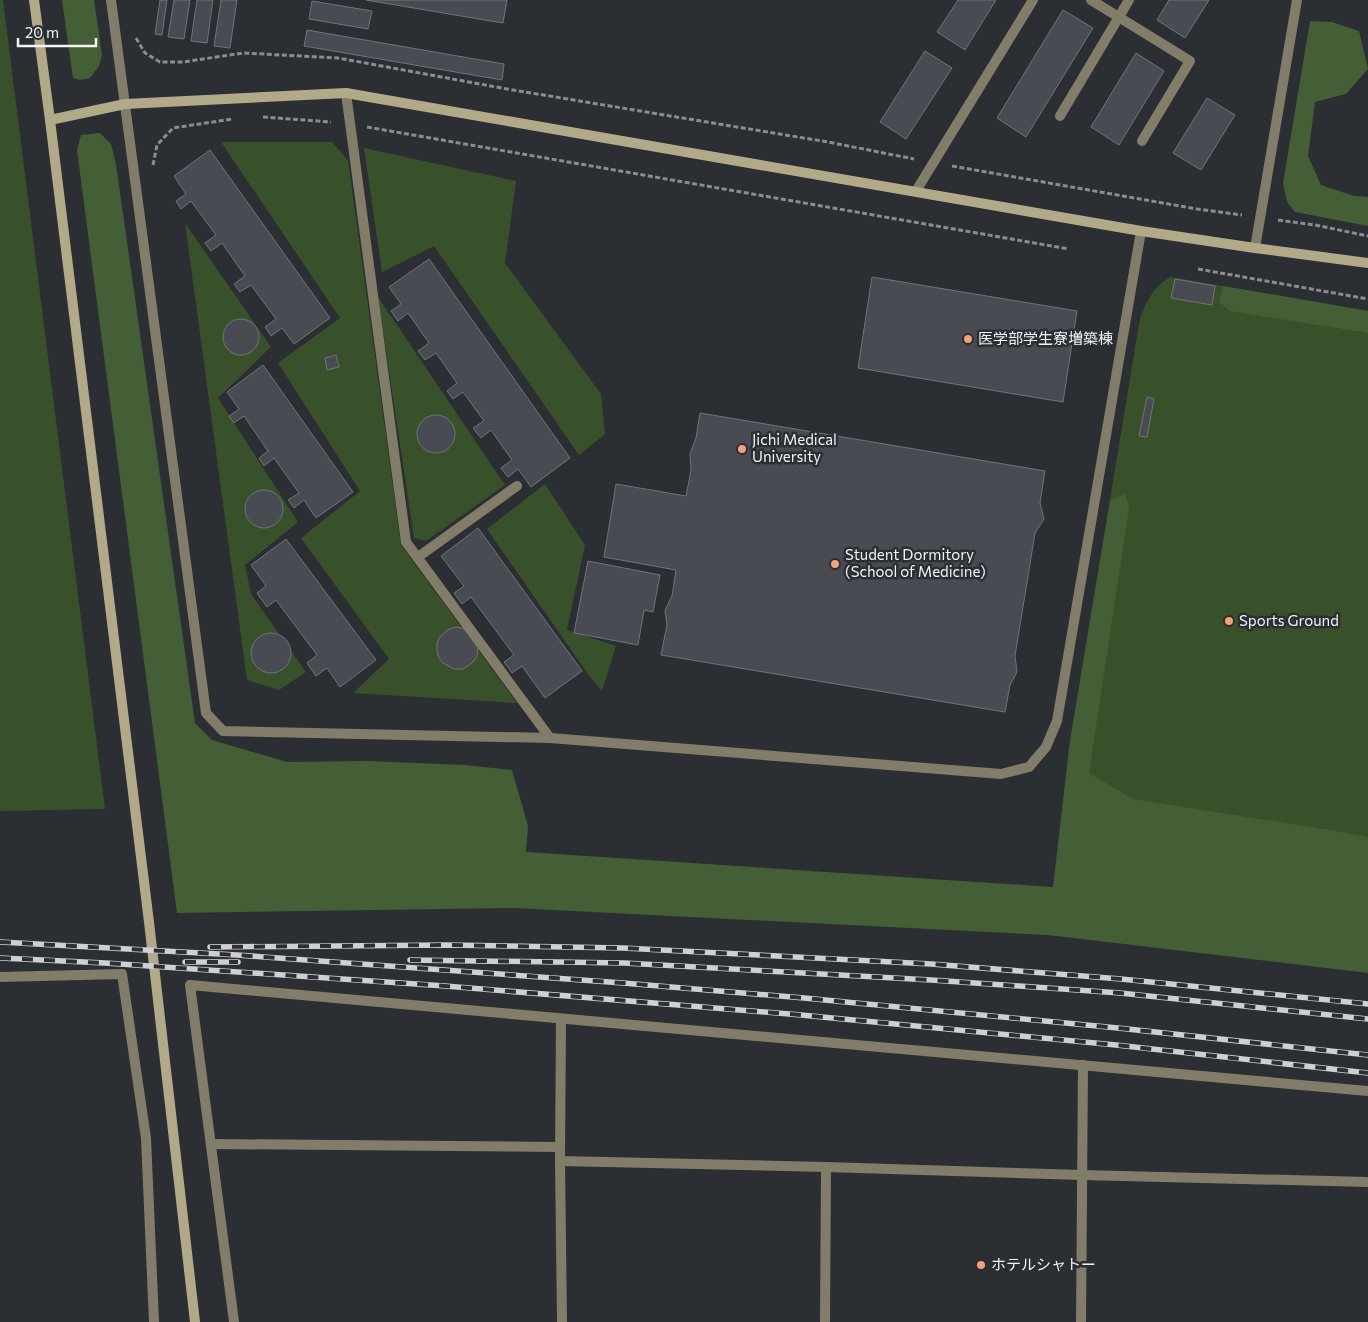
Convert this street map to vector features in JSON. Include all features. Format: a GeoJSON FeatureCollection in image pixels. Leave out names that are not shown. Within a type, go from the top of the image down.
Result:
{"type":"FeatureCollection","features":[{"type":"Feature","properties":{"kind":"street"},"geometry":{"type":"LineString","coordinates":[[34,0],[149,922],[195,1322]]}},
{"type":"Feature","properties":{"kind":"street"},"geometry":{"type":"LineString","coordinates":[[111,0],[206,713],[223,731],[550,738],[1001,774],[1029,767],[1046,747],[1057,721],[1141,230]]}},
{"type":"Feature","properties":{"kind":"street"},"geometry":{"type":"LineString","coordinates":[[916,191],[1033,0]]}},
{"type":"Feature","properties":{"kind":"street"},"geometry":{"type":"LineString","coordinates":[[1092,0],[1190,61],[1142,141]]}},
{"type":"Feature","properties":{"kind":"street"},"geometry":{"type":"LineString","coordinates":[[1060,116],[1129,0]]}},
{"type":"Feature","properties":{"kind":"street"},"geometry":{"type":"LineString","coordinates":[[1255,248],[1297,0]]}},
{"type":"Feature","properties":{"kind":"street"},"geometry":{"type":"LineString","coordinates":[[50,120],[125,104],[346,93],[1141,230],[1368,263]]}},
{"type":"Feature","properties":{"kind":"street"},"geometry":{"type":"LineString","coordinates":[[346,93],[406,542],[550,738]]}},
{"type":"Feature","properties":{"kind":"street"},"geometry":{"type":"LineString","coordinates":[[418,557],[517,486]]}},
{"type":"Feature","properties":{"kind":"street"},"geometry":{"type":"LineString","coordinates":[[0,977],[122,974],[146,1138],[154,1322]]}},
{"type":"Feature","properties":{"kind":"street"},"geometry":{"type":"LineString","coordinates":[[234,1322],[190,985],[1368,1091]]}},
{"type":"Feature","properties":{"kind":"street"},"geometry":{"type":"LineString","coordinates":[[561,1019],[562,1322]]}},
{"type":"Feature","properties":{"kind":"street"},"geometry":{"type":"LineString","coordinates":[[1081,1322],[1083,1066]]}},
{"type":"Feature","properties":{"kind":"street"},"geometry":{"type":"LineString","coordinates":[[211,1144],[560,1148]]}},
{"type":"Feature","properties":{"kind":"street"},"geometry":{"type":"LineString","coordinates":[[560,1161],[1368,1182]]}},
{"type":"Feature","properties":{"kind":"street"},"geometry":{"type":"LineString","coordinates":[[825,1322],[826,1168]]}},
{"type":"Feature","properties":{"kind":"path"},"geometry":{"type":"LineString","coordinates":[[135,32],[136,39],[145,53],[160,62],[183,62],[243,53],[338,58],[828,142],[916,159]]}},
{"type":"Feature","properties":{"kind":"path"},"geometry":{"type":"LineString","coordinates":[[263,117],[350,124],[1068,248]]}},
{"type":"Feature","properties":{"kind":"path"},"geometry":{"type":"LineString","coordinates":[[152,169],[157,145],[173,128],[237,118]]}},
{"type":"Feature","properties":{"kind":"path"},"geometry":{"type":"LineString","coordinates":[[945,164],[1246,216]]}},
{"type":"Feature","properties":{"kind":"path"},"geometry":{"type":"LineString","coordinates":[[1276,220],[1315,225],[1368,236]]}},
{"type":"Feature","properties":{"kind":"path"},"geometry":{"type":"LineString","coordinates":[[1198,269],[1368,299]]}},
{"type":"Feature","properties":{"kind":"green space"},"geometry":{"type":"Polygon","coordinates":[[[0,0],[3,0],[105,809],[0,811],[0,0]]]}},
{"type":"Feature","properties":{"kind":"green space"},"geometry":{"type":"Polygon","coordinates":[[[62,0],[94,0],[102,55],[99,66],[90,78],[80,80],[73,78],[62,0]]]}},
{"type":"Feature","properties":{"kind":"green space"},"geometry":{"type":"Polygon","coordinates":[[[1310,21],[1332,22],[1359,31],[1368,69],[1346,94],[1315,102],[1308,156],[1321,185],[1354,196],[1368,197],[1368,226],[1295,212],[1287,202],[1283,183],[1310,21]]]}},
{"type":"Feature","properties":{"kind":"green space"},"geometry":{"type":"Polygon","coordinates":[[[100,133],[111,144],[116,164],[195,723],[212,740],[287,762],[367,761],[465,765],[512,770],[528,826],[526,852],[1053,887],[1070,741],[1110,501],[1125,493],[1129,508],[1089,773],[1133,799],[1368,837],[1368,973],[1048,935],[514,908],[177,913],[77,150],[81,135],[100,133]]]}},
{"type":"Feature","properties":{"kind":"green space"},"geometry":{"type":"Polygon","coordinates":[[[221,142],[332,142],[348,160],[401,545],[517,703],[353,693],[389,659],[301,538],[360,491],[278,363],[340,318],[221,142]]]}},
{"type":"Feature","properties":{"kind":"green space"},"geometry":{"type":"Polygon","coordinates":[[[364,148],[516,181],[505,263],[601,394],[605,434],[579,455],[434,246],[382,272],[364,148]]]}},
{"type":"Feature","properties":{"kind":"green space"},"geometry":{"type":"Polygon","coordinates":[[[185,223],[271,347],[218,398],[298,522],[245,565],[251,594],[306,672],[279,690],[247,680],[185,223]]]}},
{"type":"Feature","properties":{"kind":"green space","name":"Sports Ground"},"geometry":{"type":"Polygon","coordinates":[[[1171,277],[1368,311],[1368,963],[1048,935],[1070,741],[1140,318],[1148,300],[1156,289],[1171,277]]]}},
{"type":"Feature","properties":{"kind":"green space"},"geometry":{"type":"Polygon","coordinates":[[[1223,286],[1368,311],[1368,333],[1230,311],[1219,302],[1223,286]]]}},
{"type":"Feature","properties":{"kind":"green space"},"geometry":{"type":"Polygon","coordinates":[[[378,297],[505,485],[426,541],[414,538],[378,297]]]}},
{"type":"Feature","properties":{"kind":"green space"},"geometry":{"type":"Polygon","coordinates":[[[545,484],[585,545],[567,630],[616,646],[602,691],[588,674],[487,529],[545,484]]]}},
{"type":"Feature","properties":{"kind":"building"},"geometry":{"type":"Polygon","coordinates":[[[160,0],[167,0],[162,35],[155,34],[160,0]]]}},
{"type":"Feature","properties":{"kind":"building"},"geometry":{"type":"Polygon","coordinates":[[[174,0],[190,0],[184,39],[168,37],[174,0]]]}},
{"type":"Feature","properties":{"kind":"building"},"geometry":{"type":"Polygon","coordinates":[[[197,0],[213,0],[207,43],[191,41],[197,0]]]}},
{"type":"Feature","properties":{"kind":"building"},"geometry":{"type":"Polygon","coordinates":[[[221,0],[237,0],[230,48],[214,46],[221,0]]]}},
{"type":"Feature","properties":{"kind":"building"},"geometry":{"type":"Polygon","coordinates":[[[366,0],[507,0],[503,23],[366,0]]]}},
{"type":"Feature","properties":{"kind":"building"},"geometry":{"type":"Polygon","coordinates":[[[958,0],[996,0],[965,50],[937,32],[958,0]]]}},
{"type":"Feature","properties":{"kind":"building"},"geometry":{"type":"Polygon","coordinates":[[[1169,0],[1209,0],[1185,38],[1157,20],[1169,0]]]}},
{"type":"Feature","properties":{"kind":"building"},"geometry":{"type":"Polygon","coordinates":[[[312,1],[372,11],[368,29],[309,19],[312,1]]]}},
{"type":"Feature","properties":{"kind":"building"},"geometry":{"type":"Polygon","coordinates":[[[1063,10],[1093,28],[1026,137],[997,118],[1063,10]]]}},
{"type":"Feature","properties":{"kind":"building"},"geometry":{"type":"Polygon","coordinates":[[[307,30],[504,64],[502,80],[304,46],[307,30]]]}},
{"type":"Feature","properties":{"kind":"building"},"geometry":{"type":"Polygon","coordinates":[[[925,51],[952,68],[906,139],[880,122],[925,51]]]}},
{"type":"Feature","properties":{"kind":"building"},"geometry":{"type":"Polygon","coordinates":[[[1136,53],[1164,71],[1119,145],[1091,127],[1136,53]]]}},
{"type":"Feature","properties":{"kind":"building"},"geometry":{"type":"Polygon","coordinates":[[[1207,98],[1235,115],[1201,170],[1173,153],[1207,98]]]}},
{"type":"Feature","properties":{"kind":"building"},"geometry":{"type":"Polygon","coordinates":[[[210,150],[330,318],[294,344],[282,328],[271,336],[265,327],[276,319],[251,285],[240,292],[234,284],[245,276],[222,243],[211,251],[205,243],[216,235],[191,201],[181,209],[176,201],[186,194],[174,176],[210,150]]]}},
{"type":"Feature","properties":{"kind":"building"},"geometry":{"type":"Polygon","coordinates":[[[429,259],[570,458],[531,487],[518,469],[508,477],[501,468],[512,460],[491,430],[481,438],[473,428],[484,421],[463,392],[453,399],[447,391],[457,383],[436,353],[425,360],[418,351],[429,343],[408,313],[398,321],[391,311],[401,304],[389,287],[429,259]]]}},
{"type":"Feature","properties":{"kind":"building","name":"医学部学生寮増築棟"},"geometry":{"type":"Polygon","coordinates":[[[872,277],[1077,311],[1063,402],[858,368],[872,277]]]}},
{"type":"Feature","properties":{"kind":"building"},"geometry":{"type":"Polygon","coordinates":[[[1175,279],[1215,286],[1212,305],[1171,298],[1175,279]]]}},
{"type":"Feature","properties":{"kind":"building"},"geometry":{"type":"Polygon","coordinates":[[[241,319],[248,320],[254,324],[258,330],[258,344],[254,350],[248,354],[241,355],[234,354],[228,350],[224,344],[223,337],[224,330],[228,324],[234,320],[241,319]]]}},
{"type":"Feature","properties":{"kind":"building"},"geometry":{"type":"Polygon","coordinates":[[[336,355],[339,367],[327,370],[325,358],[336,355]]]}},
{"type":"Feature","properties":{"kind":"building"},"geometry":{"type":"Polygon","coordinates":[[[263,365],[353,492],[316,518],[304,500],[294,508],[288,500],[299,493],[274,458],[264,466],[259,458],[268,451],[244,416],[234,423],[229,416],[239,409],[227,392],[263,365]]]}},
{"type":"Feature","properties":{"kind":"building"},"geometry":{"type":"Polygon","coordinates":[[[1147,397],[1154,399],[1147,437],[1139,436],[1147,397]]]}},
{"type":"Feature","properties":{"kind":"building","name":"Student Dormitory (School of Medicine)"},"geometry":{"type":"Polygon","coordinates":[[[700,413],[1045,471],[1040,503],[1044,519],[1035,533],[1015,656],[1017,672],[1010,685],[1005,712],[661,655],[667,625],[665,610],[672,596],[676,570],[604,557],[616,484],[686,496],[691,470],[690,454],[696,438],[700,413]]]}},
{"type":"Feature","properties":{"kind":"building"},"geometry":{"type":"Polygon","coordinates":[[[436,415],[450,420],[455,434],[450,448],[436,453],[422,448],[417,434],[422,420],[436,415]]]}},
{"type":"Feature","properties":{"kind":"building"},"geometry":{"type":"Polygon","coordinates":[[[264,490],[277,496],[283,509],[277,522],[264,528],[251,522],[245,509],[251,496],[264,490]]]}},
{"type":"Feature","properties":{"kind":"building"},"geometry":{"type":"Polygon","coordinates":[[[478,528],[582,671],[545,698],[522,666],[512,673],[504,662],[514,655],[471,597],[462,604],[454,593],[464,586],[441,556],[478,528]]]}},
{"type":"Feature","properties":{"kind":"building"},"geometry":{"type":"Polygon","coordinates":[[[286,539],[376,660],[340,687],[327,668],[316,676],[307,663],[317,655],[276,600],[267,607],[257,593],[266,586],[251,565],[286,539]]]}},
{"type":"Feature","properties":{"kind":"building"},"geometry":{"type":"Polygon","coordinates":[[[588,561],[660,575],[653,612],[644,610],[638,645],[574,633],[588,561]]]}},
{"type":"Feature","properties":{"kind":"building"},"geometry":{"type":"Polygon","coordinates":[[[463,628],[478,642],[477,656],[473,662],[462,669],[454,669],[443,663],[437,651],[439,638],[449,629],[463,628]]]}},
{"type":"Feature","properties":{"kind":"building"},"geometry":{"type":"Polygon","coordinates":[[[267,633],[275,633],[282,636],[288,642],[291,653],[288,664],[282,670],[275,673],[267,673],[260,670],[254,664],[251,657],[251,649],[254,642],[260,636],[267,633]]]}},
{"type":"Feature","properties":{"kind":"railway"},"geometry":{"type":"LineString","coordinates":[[0,942],[237,955],[623,983],[1118,1028],[1368,1055]]}},
{"type":"Feature","properties":{"kind":"railway"},"geometry":{"type":"LineString","coordinates":[[210,947],[447,945],[623,948],[931,964],[1121,979],[1368,1004]]}},
{"type":"Feature","properties":{"kind":"railway"},"geometry":{"type":"LineString","coordinates":[[0,958],[105,963],[445,986],[801,1015],[1116,1045],[1368,1073]]}},
{"type":"Feature","properties":{"kind":"railway"},"geometry":{"type":"LineString","coordinates":[[410,960],[624,963],[931,980],[1120,993],[1368,1019]]}},
{"type":"Feature","properties":{"kind":"railway"},"geometry":{"type":"LineString","coordinates":[[185,962],[238,962]]}},
{"type":"Feature","properties":{"kind":"place","name":"医学部学生寮増築棟"},"geometry":{"type":"Point","coordinates":[968,339]}},
{"type":"Feature","properties":{"kind":"place","name":"Jichi Medical University"},"geometry":{"type":"Point","coordinates":[742,449]}},
{"type":"Feature","properties":{"kind":"place","name":"Student Dormitory (School of Medicine)"},"geometry":{"type":"Point","coordinates":[835,564]}},
{"type":"Feature","properties":{"kind":"place","name":"Sports Ground"},"geometry":{"type":"Point","coordinates":[1229,621]}},
{"type":"Feature","properties":{"kind":"place","name":"ホテルシャトー"},"geometry":{"type":"Point","coordinates":[981,1265]}}]}
